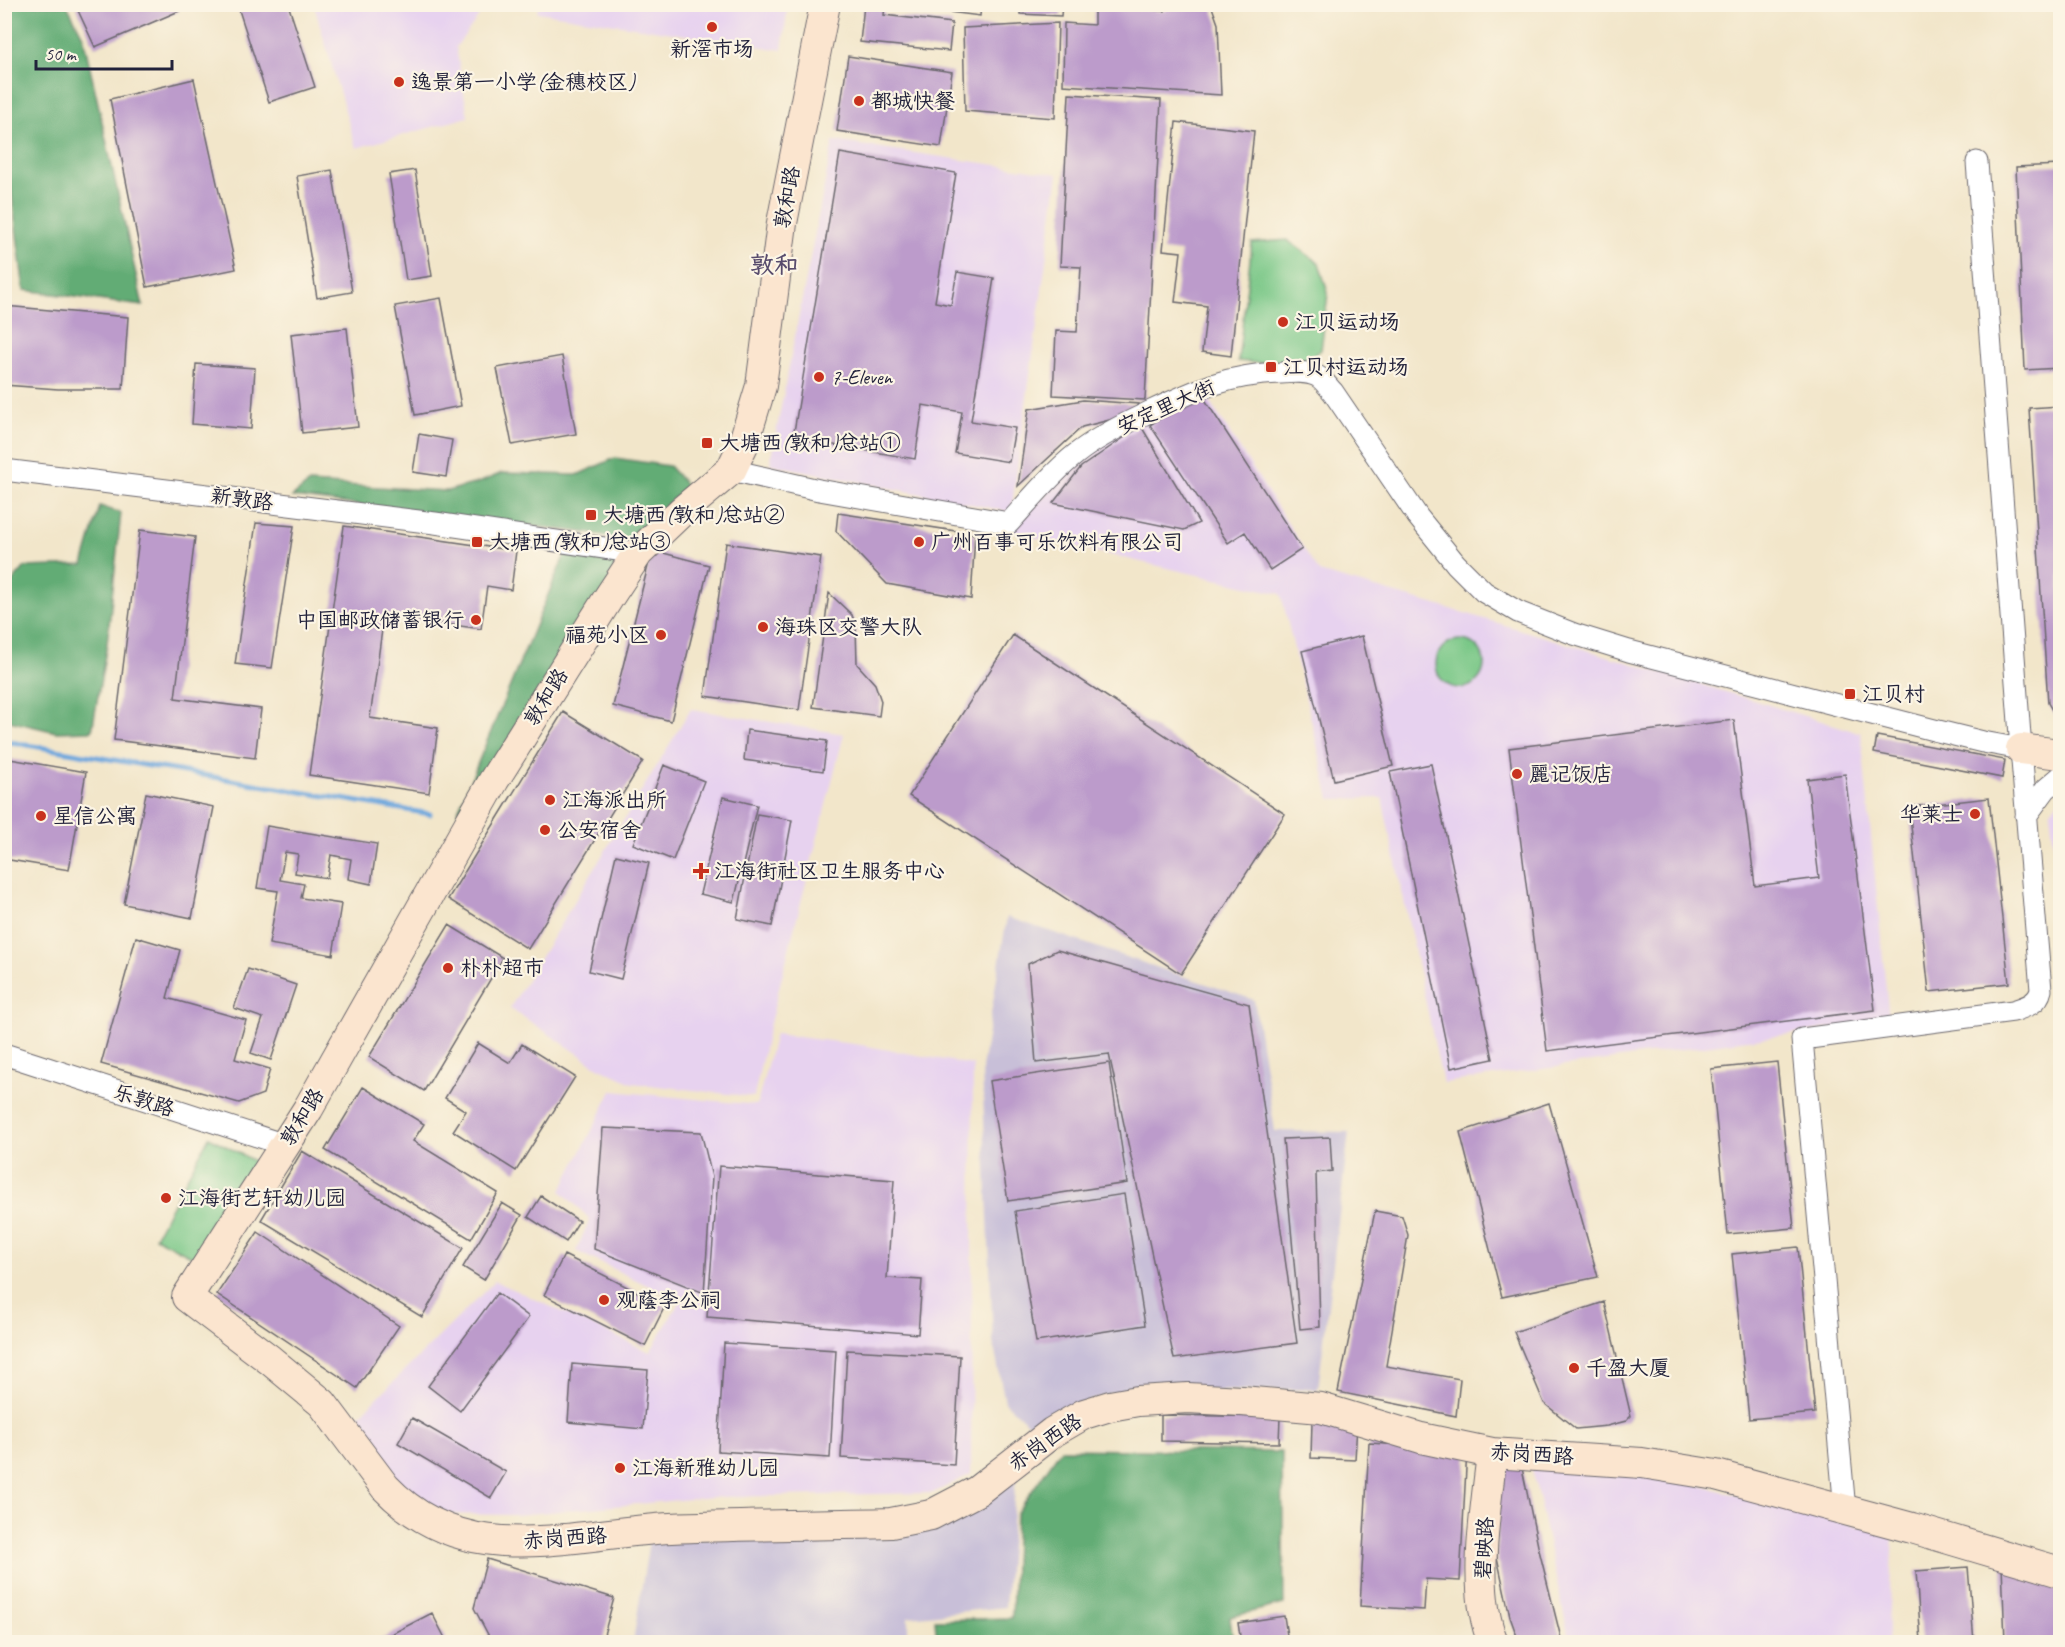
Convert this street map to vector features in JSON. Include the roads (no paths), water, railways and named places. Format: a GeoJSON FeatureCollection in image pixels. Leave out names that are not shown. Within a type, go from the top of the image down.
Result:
{"type":"FeatureCollection","features":[{"type":"Feature","properties":{"kind":"street","name":"敦和路"},"geometry":{"type":"LineString","coordinates":[[187,1298],[308,1109],[494,780],[638,553],[681,512],[731,470],[742,445],[761,386],[782,223],[825,4]]}},
{"type":"Feature","properties":{"kind":"street"},"geometry":{"type":"LineString","coordinates":[[1845,1510],[1802,1039],[2013,1011],[2033,1003],[2040,997],[2041,990],[1977,162]]}},
{"type":"Feature","properties":{"kind":"street","name":"安定里大街"},"geometry":{"type":"LineString","coordinates":[[731,470],[819,489],[1009,523],[1075,454],[1098,438],[1132,420],[1192,391],[1234,377],[1266,373],[1307,373],[1319,377],[1333,392],[1418,518],[1470,579],[1484,592],[1518,612],[1574,634],[1629,651],[1934,730],[2021,749]]}},
{"type":"Feature","properties":{"kind":"street","name":"新敦路"},"geometry":{"type":"LineString","coordinates":[[4,470],[478,530],[638,553]]}},
{"type":"Feature","properties":{"kind":"street"},"geometry":{"type":"LineString","coordinates":[[2021,749],[2061,754]]}},
{"type":"Feature","properties":{"kind":"street"},"geometry":{"type":"LineString","coordinates":[[2026,816],[2046,789],[2061,777]]}},
{"type":"Feature","properties":{"kind":"street","name":"乐敦路"},"geometry":{"type":"LineString","coordinates":[[4,1054],[285,1145]]}},
{"type":"Feature","properties":{"kind":"street","name":"赤岗西路"},"geometry":{"type":"LineString","coordinates":[[187,1298],[270,1360],[322,1403],[385,1487],[410,1510],[434,1524],[475,1538],[516,1543],[588,1538],[669,1528],[909,1521],[931,1515],[977,1491],[1053,1432],[1084,1414],[1138,1401],[1188,1398],[1321,1408],[1421,1438],[1492,1453],[1642,1463],[1716,1475],[1912,1528],[2061,1572]]}},
{"type":"Feature","properties":{"kind":"street","name":"碧映路"},"geometry":{"type":"LineString","coordinates":[[1492,1453],[1482,1589],[1485,1613],[1493,1642]]}},
{"type":"Feature","properties":{"kind":"waterway"},"geometry":{"type":"LineString","coordinates":[[4,741],[430,814]]}},
{"type":"Feature","properties":{"kind":"place","name":"新滘市场"},"geometry":{"type":"Point","coordinates":[712,27]}},
{"type":"Feature","properties":{"kind":"place","name":"逸景第一小学(金穗校区)"},"geometry":{"type":"Point","coordinates":[399,82]}},
{"type":"Feature","properties":{"kind":"place","name":"都城快餐"},"geometry":{"type":"Point","coordinates":[859,101]}},
{"type":"Feature","properties":{"kind":"place","name":"江贝运动场"},"geometry":{"type":"Point","coordinates":[1283,322]}},
{"type":"Feature","properties":{"kind":"place","name":"江贝村运动场"},"geometry":{"type":"Point","coordinates":[1271,367]}},
{"type":"Feature","properties":{"kind":"place","name":"7-Eleven"},"geometry":{"type":"Point","coordinates":[819,377]}},
{"type":"Feature","properties":{"kind":"place","name":"大塘西(敦和)总站①"},"geometry":{"type":"Point","coordinates":[707,443]}},
{"type":"Feature","properties":{"kind":"place","name":"大塘西(敦和)总站②"},"geometry":{"type":"Point","coordinates":[591,515]}},
{"type":"Feature","properties":{"kind":"place","name":"大塘西(敦和)总站③"},"geometry":{"type":"Point","coordinates":[477,542]}},
{"type":"Feature","properties":{"kind":"place","name":"广州百事可乐饮料有限公司"},"geometry":{"type":"Point","coordinates":[919,542]}},
{"type":"Feature","properties":{"kind":"place","name":"中国邮政储蓄银行"},"geometry":{"type":"Point","coordinates":[476,620]}},
{"type":"Feature","properties":{"kind":"place","name":"海珠区交警大队"},"geometry":{"type":"Point","coordinates":[763,627]}},
{"type":"Feature","properties":{"kind":"place","name":"福苑小区"},"geometry":{"type":"Point","coordinates":[661,635]}},
{"type":"Feature","properties":{"kind":"place","name":"江贝村"},"geometry":{"type":"Point","coordinates":[1850,694]}},
{"type":"Feature","properties":{"kind":"place","name":"麗记饭店"},"geometry":{"type":"Point","coordinates":[1517,774]}},
{"type":"Feature","properties":{"kind":"place","name":"江海派出所"},"geometry":{"type":"Point","coordinates":[550,800]}},
{"type":"Feature","properties":{"kind":"place","name":"华莱士"},"geometry":{"type":"Point","coordinates":[1975,814]}},
{"type":"Feature","properties":{"kind":"place","name":"星信公寓"},"geometry":{"type":"Point","coordinates":[41,816]}},
{"type":"Feature","properties":{"kind":"place","name":"公安宿舍"},"geometry":{"type":"Point","coordinates":[545,830]}},
{"type":"Feature","properties":{"kind":"place","name":"江海街社区卫生服务中心"},"geometry":{"type":"Point","coordinates":[701,871]}},
{"type":"Feature","properties":{"kind":"place","name":"朴朴超市"},"geometry":{"type":"Point","coordinates":[448,968]}},
{"type":"Feature","properties":{"kind":"place","name":"江海街艺轩幼儿园"},"geometry":{"type":"Point","coordinates":[166,1198]}},
{"type":"Feature","properties":{"kind":"place","name":"观蔭李公祠"},"geometry":{"type":"Point","coordinates":[604,1300]}},
{"type":"Feature","properties":{"kind":"place","name":"千盈大厦"},"geometry":{"type":"Point","coordinates":[1574,1368]}},
{"type":"Feature","properties":{"kind":"place","name":"江海新雅幼儿园"},"geometry":{"type":"Point","coordinates":[620,1468]}},
{"type":"Feature","properties":{"kind":"district","name":"敦和"},"geometry":{"type":"Point","coordinates":[774,265]}}]}
